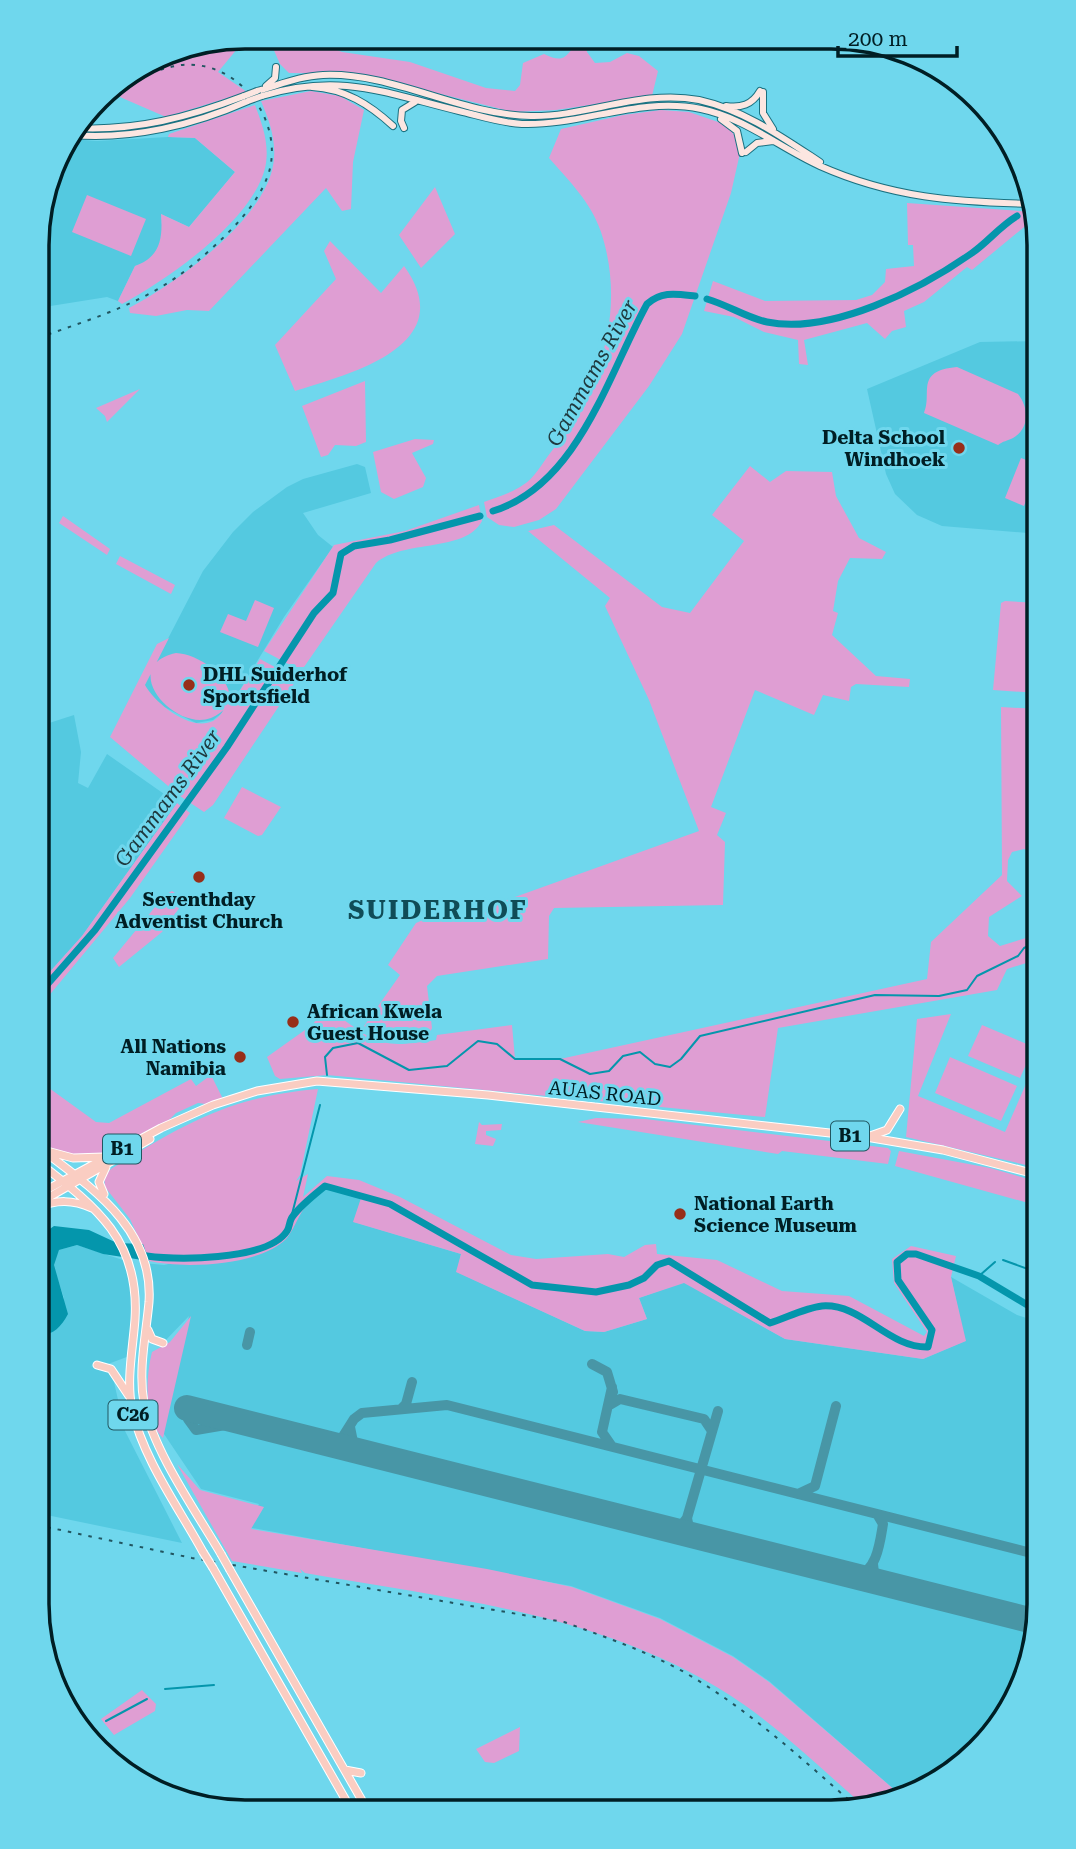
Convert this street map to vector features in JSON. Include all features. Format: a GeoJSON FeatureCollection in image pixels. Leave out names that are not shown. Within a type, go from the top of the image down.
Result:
{"type":"FeatureCollection","features":[{"type":"Feature","properties":{"kind":"main road"},"geometry":{"type":"LineString","coordinates":[[259,93],[273,80],[276,67]]}},
{"type":"Feature","properties":{"kind":"main road"},"geometry":{"type":"LineString","coordinates":[[83,135],[123,134],[181,125],[298,78],[327,75],[355,77],[518,115],[556,115],[660,98],[745,106],[761,92],[763,113],[778,133]]}},
{"type":"Feature","properties":{"kind":"main road"},"geometry":{"type":"LineString","coordinates":[[259,93],[300,85],[355,85],[522,124],[554,122],[659,105],[693,107],[725,116],[836,173],[886,190],[927,199],[1022,204]]}},
{"type":"Feature","properties":{"kind":"main road"},"geometry":{"type":"LineString","coordinates":[[300,85],[330,89],[352,96],[373,108],[393,126]]}},
{"type":"Feature","properties":{"kind":"main road"},"geometry":{"type":"LineString","coordinates":[[88,128],[127,128],[167,121],[246,99]]}},
{"type":"Feature","properties":{"kind":"main road"},"geometry":{"type":"LineString","coordinates":[[404,128],[402,110],[409,103],[421,102]]}},
{"type":"Feature","properties":{"kind":"main road"},"geometry":{"type":"LineString","coordinates":[[713,104],[778,133],[836,173]]}},
{"type":"Feature","properties":{"kind":"main road"},"geometry":{"type":"LineString","coordinates":[[693,107],[734,127],[744,152],[757,143],[775,141]]}},
{"type":"Feature","properties":{"kind":"main road","name":"AUAS ROAD"},"geometry":{"type":"LineString","coordinates":[[49,1198],[69,1185],[77,1176],[170,1125],[241,1095],[305,1082],[335,1081],[866,1138],[955,1153],[1027,1172]]}},
{"type":"Feature","properties":{"kind":"main road"},"geometry":{"type":"LineString","coordinates":[[866,1138],[887,1130],[900,1109]]}},
{"type":"Feature","properties":{"kind":"main road"},"geometry":{"type":"LineString","coordinates":[[49,1150],[73,1158],[108,1160],[99,1182],[106,1198]]}},
{"type":"Feature","properties":{"kind":"main road","name":"C26"},"geometry":{"type":"LineString","coordinates":[[49,1155],[106,1198],[136,1243],[144,1263],[149,1293],[142,1385],[146,1414],[159,1444],[362,1800]]}},
{"type":"Feature","properties":{"kind":"main road","name":"C26"},"geometry":{"type":"LineString","coordinates":[[49,1170],[100,1211],[129,1262],[135,1299],[131,1399],[148,1450],[203,1552],[346,1800]]}},
{"type":"Feature","properties":{"kind":"main road","name":"B1"},"geometry":{"type":"LineString","coordinates":[[49,1188],[61,1180],[77,1176]]}},
{"type":"Feature","properties":{"kind":"main road"},"geometry":{"type":"LineString","coordinates":[[49,1203],[70,1201],[100,1211]]}},
{"type":"Feature","properties":{"kind":"main road"},"geometry":{"type":"LineString","coordinates":[[146,1326],[152,1339],[163,1343]]}},
{"type":"Feature","properties":{"kind":"main road"},"geometry":{"type":"LineString","coordinates":[[97,1365],[107,1367],[116,1374],[131,1399]]}},
{"type":"Feature","properties":{"kind":"main road"},"geometry":{"type":"LineString","coordinates":[[345,1770],[360,1776],[357,1791]]}},
{"type":"Feature","properties":{"kind":"shaded area"},"geometry":{"type":"Polygon","coordinates":[[[273,49],[335,49],[410,62],[486,88],[515,91],[520,85],[523,63],[544,54],[563,58],[573,49],[587,49],[595,63],[610,62],[627,53],[639,56],[658,71],[652,96],[556,110],[513,112],[360,74],[289,73],[280,64],[273,49]]]}},
{"type":"Feature","properties":{"kind":"shaded area"},"geometry":{"type":"Polygon","coordinates":[[[237,50],[218,72],[247,92],[166,117],[118,96],[147,75],[182,59],[237,50]]]}},
{"type":"Feature","properties":{"kind":"shaded area"},"geometry":{"type":"Polygon","coordinates":[[[311,91],[340,96],[364,110],[353,162],[351,209],[342,211],[326,188],[209,311],[187,310],[156,316],[130,313],[129,308],[190,269],[231,233],[262,194],[271,174],[274,146],[271,127],[261,101],[311,91]]]}},
{"type":"Feature","properties":{"kind":"shaded area"},"geometry":{"type":"Polygon","coordinates":[[[255,105],[264,133],[267,155],[259,184],[246,204],[208,245],[122,304],[118,301],[135,266],[150,258],[158,246],[161,214],[189,227],[235,172],[195,138],[168,137],[169,134],[255,105]]]}},
{"type":"Feature","properties":{"kind":"shaded area"},"geometry":{"type":"Polygon","coordinates":[[[661,110],[689,112],[727,125],[735,136],[740,153],[731,193],[682,334],[649,386],[556,509],[539,520],[514,527],[499,525],[487,517],[484,502],[527,482],[568,428],[595,376],[610,320],[608,262],[597,221],[585,201],[549,158],[561,129],[623,115],[661,110]]]}},
{"type":"Feature","properties":{"kind":"shaded area"},"geometry":{"type":"Polygon","coordinates":[[[195,138],[235,172],[189,227],[161,214],[163,237],[148,262],[135,266],[118,301],[107,297],[49,306],[49,245],[56,194],[69,158],[80,140],[195,138]]]}},
{"type":"Feature","properties":{"kind":"shaded area"},"geometry":{"type":"Polygon","coordinates":[[[435,187],[455,234],[421,268],[399,235],[435,187]]]}},
{"type":"Feature","properties":{"kind":"shaded area"},"geometry":{"type":"Polygon","coordinates":[[[87,195],[146,219],[131,256],[72,232],[87,195]]]}},
{"type":"Feature","properties":{"kind":"shaded area"},"geometry":{"type":"Polygon","coordinates":[[[907,203],[1024,211],[1026,225],[972,270],[967,267],[924,302],[904,311],[906,327],[892,331],[885,339],[867,323],[804,340],[808,365],[799,364],[798,340],[764,332],[734,317],[704,311],[713,281],[765,301],[856,300],[872,295],[885,282],[886,269],[914,266],[913,245],[908,245],[907,203]]]}},
{"type":"Feature","properties":{"kind":"shaded area"},"geometry":{"type":"Polygon","coordinates":[[[330,241],[381,293],[404,266],[418,294],[419,317],[409,336],[392,352],[343,376],[295,391],[275,345],[336,279],[324,251],[330,241]]]}},
{"type":"Feature","properties":{"kind":"shaded area","name":"Delta School Windhoek"},"geometry":{"type":"Polygon","coordinates":[[[1027,341],[1027,533],[942,526],[917,515],[895,494],[886,474],[867,389],[980,342],[1027,341]]]}},
{"type":"Feature","properties":{"kind":"shaded area"},"geometry":{"type":"Polygon","coordinates":[[[957,367],[1018,394],[1026,411],[1025,423],[1019,434],[998,445],[924,413],[930,378],[944,369],[957,367]]]}},
{"type":"Feature","properties":{"kind":"shaded area"},"geometry":{"type":"Polygon","coordinates":[[[365,381],[366,442],[356,446],[335,445],[328,455],[321,457],[302,406],[365,381]]]}},
{"type":"Feature","properties":{"kind":"shaded area"},"geometry":{"type":"Polygon","coordinates":[[[140,389],[107,422],[105,416],[96,408],[140,389]]]}},
{"type":"Feature","properties":{"kind":"shaded area"},"geometry":{"type":"Polygon","coordinates":[[[415,439],[434,440],[433,444],[412,453],[426,478],[423,487],[394,499],[381,492],[373,452],[415,439]]]}},
{"type":"Feature","properties":{"kind":"shaded area"},"geometry":{"type":"Polygon","coordinates":[[[1021,458],[1027,460],[1027,498],[1024,506],[1005,498],[1021,458]]]}},
{"type":"Feature","properties":{"kind":"shaded area"},"geometry":{"type":"Polygon","coordinates":[[[357,464],[365,467],[371,493],[303,513],[318,535],[333,547],[284,617],[238,693],[231,693],[222,713],[213,720],[196,723],[156,703],[144,685],[203,571],[233,532],[253,512],[287,487],[303,479],[357,464]]]}},
{"type":"Feature","properties":{"kind":"shaded area"},"geometry":{"type":"Polygon","coordinates":[[[750,466],[770,482],[786,471],[832,472],[836,496],[859,538],[886,552],[882,559],[850,558],[838,581],[833,611],[838,613],[832,635],[876,676],[910,679],[909,687],[856,684],[851,687],[849,701],[823,695],[814,715],[755,690],[711,807],[726,813],[717,835],[725,842],[723,905],[554,908],[549,916],[548,959],[437,976],[427,986],[432,1028],[429,1034],[395,1037],[380,1034],[364,1026],[400,975],[388,965],[416,923],[423,920],[454,919],[699,831],[649,700],[605,606],[610,598],[528,531],[554,525],[662,607],[690,613],[744,541],[712,515],[750,466]]]}},
{"type":"Feature","properties":{"kind":"shaded area"},"geometry":{"type":"Polygon","coordinates":[[[479,505],[482,521],[474,531],[462,538],[402,551],[376,563],[304,667],[294,667],[264,651],[334,545],[405,531],[479,505]]]}},
{"type":"Feature","properties":{"kind":"shaded area"},"geometry":{"type":"Polygon","coordinates":[[[63,516],[110,549],[107,555],[59,523],[63,516]]]}},
{"type":"Feature","properties":{"kind":"shaded area"},"geometry":{"type":"Polygon","coordinates":[[[120,556],[175,585],[171,594],[116,564],[120,556]]]}},
{"type":"Feature","properties":{"kind":"shaded area"},"geometry":{"type":"Polygon","coordinates":[[[255,600],[274,608],[258,647],[220,632],[228,614],[246,621],[255,600]]]}},
{"type":"Feature","properties":{"kind":"shaded area"},"geometry":{"type":"Polygon","coordinates":[[[1027,602],[1027,692],[993,690],[1001,603],[1027,602]]]}},
{"type":"Feature","properties":{"kind":"shaded area"},"geometry":{"type":"Polygon","coordinates":[[[169,638],[145,685],[157,700],[174,714],[194,723],[204,723],[217,718],[235,690],[239,692],[260,659],[297,679],[213,805],[204,812],[180,796],[110,737],[157,644],[169,638]]]}},
{"type":"Feature","properties":{"kind":"shaded area","name":"DHL Suiderhof Sportsfield"},"geometry":{"type":"Polygon","coordinates":[[[176,653],[201,661],[222,679],[228,689],[229,700],[224,710],[211,718],[196,720],[182,716],[158,696],[151,683],[151,671],[159,660],[176,653]]]}},
{"type":"Feature","properties":{"kind":"shaded area"},"geometry":{"type":"Polygon","coordinates":[[[1001,707],[1027,708],[1027,850],[1012,852],[1008,860],[1007,881],[1022,896],[989,917],[988,936],[1000,946],[1027,938],[1027,963],[1007,969],[997,990],[778,1028],[765,1117],[327,1075],[280,1079],[275,1076],[267,1057],[312,1025],[329,1005],[331,1011],[380,1041],[417,1043],[436,1040],[437,1035],[512,1025],[515,1059],[560,1059],[927,979],[931,942],[1002,875],[1001,707]]]}},
{"type":"Feature","properties":{"kind":"shaded area"},"geometry":{"type":"Polygon","coordinates":[[[74,715],[81,752],[78,783],[88,788],[107,754],[177,803],[82,936],[49,973],[49,723],[74,715]]]}},
{"type":"Feature","properties":{"kind":"shaded area"},"geometry":{"type":"Polygon","coordinates":[[[242,787],[281,807],[262,835],[258,836],[224,818],[242,787]]]}},
{"type":"Feature","properties":{"kind":"shaded area"},"geometry":{"type":"Polygon","coordinates":[[[177,803],[190,813],[130,898],[49,996],[49,973],[82,936],[177,803]]]}},
{"type":"Feature","properties":{"kind":"shaded area"},"geometry":{"type":"Polygon","coordinates":[[[172,891],[185,900],[162,932],[119,967],[113,958],[165,895],[172,891]]]}},
{"type":"Feature","properties":{"kind":"shaded area"},"geometry":{"type":"Polygon","coordinates":[[[951,1014],[918,1096],[1005,1132],[1027,1082],[1027,1165],[906,1137],[917,1019],[951,1014]]]}},
{"type":"Feature","properties":{"kind":"shaded area"},"geometry":{"type":"Polygon","coordinates":[[[982,1025],[1027,1044],[1027,1062],[1020,1078],[968,1056],[982,1025]]]}},
{"type":"Feature","properties":{"kind":"shaded area"},"geometry":{"type":"Polygon","coordinates":[[[950,1057],[1017,1086],[1001,1121],[935,1093],[950,1057]]]}},
{"type":"Feature","properties":{"kind":"shaded area"},"geometry":{"type":"Polygon","coordinates":[[[211,1075],[224,1101],[213,1105],[198,1103],[176,1113],[161,1128],[107,1157],[75,1156],[49,1148],[49,1088],[96,1122],[109,1123],[191,1079],[196,1086],[211,1075]]]}},
{"type":"Feature","properties":{"kind":"shaded area"},"geometry":{"type":"Polygon","coordinates":[[[318,1089],[300,1175],[296,1181],[308,1174],[303,1197],[327,1176],[359,1180],[400,1197],[511,1255],[536,1259],[608,1254],[624,1257],[645,1245],[656,1244],[657,1254],[717,1260],[782,1291],[849,1296],[924,1336],[927,1332],[894,1283],[892,1259],[911,1246],[956,1256],[951,1277],[966,1341],[923,1359],[785,1339],[684,1283],[639,1298],[647,1319],[604,1332],[585,1331],[456,1272],[461,1254],[353,1222],[361,1198],[326,1187],[305,1207],[286,1239],[258,1255],[201,1265],[149,1261],[130,1219],[105,1187],[104,1176],[162,1138],[209,1115],[258,1098],[318,1089]]]}},
{"type":"Feature","properties":{"kind":"shaded area"},"geometry":{"type":"Polygon","coordinates":[[[596,1118],[645,1119],[888,1148],[891,1151],[888,1164],[782,1151],[778,1154],[578,1122],[596,1118]]]}},
{"type":"Feature","properties":{"kind":"shaded area"},"geometry":{"type":"Polygon","coordinates":[[[479,1122],[482,1125],[502,1124],[501,1130],[486,1131],[486,1135],[496,1139],[493,1146],[475,1144],[479,1122]]]}},
{"type":"Feature","properties":{"kind":"shaded area"},"geometry":{"type":"Polygon","coordinates":[[[899,1151],[990,1168],[1027,1179],[1027,1203],[895,1166],[899,1151]]]}},
{"type":"Feature","properties":{"kind":"shaded area"},"geometry":{"type":"Polygon","coordinates":[[[326,1187],[362,1198],[354,1222],[461,1254],[457,1272],[585,1331],[604,1332],[647,1319],[639,1298],[684,1282],[785,1339],[923,1359],[965,1341],[951,1277],[1027,1318],[1027,1617],[1017,1667],[1007,1691],[987,1723],[970,1743],[950,1760],[929,1774],[895,1790],[769,1681],[733,1656],[660,1618],[571,1586],[247,1527],[259,1504],[201,1489],[162,1431],[189,1316],[163,1343],[149,1336],[149,1293],[144,1263],[164,1265],[287,1238],[304,1207],[326,1187]]]}},
{"type":"Feature","properties":{"kind":"shaded area"},"geometry":{"type":"Polygon","coordinates":[[[54,1226],[89,1230],[117,1243],[143,1244],[149,1261],[103,1254],[77,1245],[59,1250],[54,1265],[68,1314],[56,1330],[49,1334],[49,1230],[54,1226]]]}},
{"type":"Feature","properties":{"kind":"shaded area"},"geometry":{"type":"Polygon","coordinates":[[[77,1245],[129,1262],[132,1276],[132,1355],[108,1364],[90,1366],[107,1369],[114,1382],[125,1431],[182,1543],[49,1515],[49,1331],[64,1298],[53,1265],[59,1250],[77,1245]]]}},
{"type":"Feature","properties":{"kind":"shaded area"},"geometry":{"type":"Polygon","coordinates":[[[191,1316],[163,1438],[149,1409],[148,1373],[152,1352],[170,1342],[191,1316]]]}},
{"type":"Feature","properties":{"kind":"shaded area"},"geometry":{"type":"Polygon","coordinates":[[[177,1464],[200,1490],[264,1507],[251,1529],[487,1569],[572,1587],[660,1619],[733,1657],[769,1682],[894,1790],[855,1798],[743,1704],[693,1674],[641,1649],[587,1630],[476,1603],[305,1573],[300,1569],[302,1573],[232,1561],[177,1464]]]}},
{"type":"Feature","properties":{"kind":"shaded area"},"geometry":{"type":"Polygon","coordinates":[[[142,1690],[156,1704],[155,1711],[114,1735],[101,1719],[142,1690]]]}},
{"type":"Feature","properties":{"kind":"shaded area"},"geometry":{"type":"Polygon","coordinates":[[[520,1727],[519,1751],[494,1763],[485,1762],[476,1749],[520,1727]]]}},
{"type":"Feature","properties":{"kind":"waterway","name":"Gammams River"},"geometry":{"type":"LineString","coordinates":[[707,299],[767,322],[819,322],[847,315],[874,306],[927,281],[972,253],[1017,216]]}},
{"type":"Feature","properties":{"kind":"waterway","name":"Gammams River"},"geometry":{"type":"LineString","coordinates":[[493,511],[522,498],[547,478],[569,453],[604,394],[647,304],[664,295],[695,296]]}},
{"type":"Feature","properties":{"kind":"waterway","name":"Gammams River"},"geometry":{"type":"LineString","coordinates":[[49,982],[95,930],[227,747],[314,613],[333,593],[341,554],[354,546],[390,540],[480,516]]}},
{"type":"Feature","properties":{"kind":"waterway"},"geometry":{"type":"LineString","coordinates":[[327,1075],[325,1057],[333,1048],[358,1043],[409,1070],[447,1066],[478,1041],[497,1044],[515,1059],[560,1059],[590,1074],[609,1071],[623,1056],[640,1052],[655,1064],[670,1067],[681,1059],[700,1036],[875,995],[939,996],[967,990],[977,976],[1018,956],[1027,947]]}},
{"type":"Feature","properties":{"kind":"waterway"},"geometry":{"type":"LineString","coordinates":[[291,1218],[320,1105]]}},
{"type":"Feature","properties":{"kind":"waterway"},"geometry":{"type":"LineString","coordinates":[[140,1255],[173,1258],[218,1257],[260,1248],[276,1241],[287,1231],[296,1212],[325,1186],[390,1204],[532,1285],[596,1292],[629,1285],[644,1278],[657,1265],[669,1261],[770,1323],[816,1307],[836,1307],[850,1311],[900,1341],[928,1347],[932,1330],[898,1280],[897,1262],[907,1254],[916,1254],[979,1276],[1027,1305]]}},
{"type":"Feature","properties":{"kind":"waterway"},"geometry":{"type":"LineString","coordinates":[[1003,1260],[1027,1269]]}},
{"type":"Feature","properties":{"kind":"waterway"},"geometry":{"type":"LineString","coordinates":[[979,1276],[995,1262]]}},
{"type":"Feature","properties":{"kind":"waterway"},"geometry":{"type":"LineString","coordinates":[[165,1689],[214,1685]]}},
{"type":"Feature","properties":{"kind":"waterway"},"geometry":{"type":"LineString","coordinates":[[106,1721],[147,1699]]}},
{"type":"Feature","properties":{"kind":"taxiway"},"geometry":{"type":"LineString","coordinates":[[247,1345],[250,1332]]}},
{"type":"Feature","properties":{"kind":"taxiway"},"geometry":{"type":"LineString","coordinates":[[592,1364],[607,1372],[613,1392]]}},
{"type":"Feature","properties":{"kind":"taxiway"},"geometry":{"type":"LineString","coordinates":[[402,1408],[406,1404],[412,1382]]}},
{"type":"Feature","properties":{"kind":"taxiway"},"geometry":{"type":"LineString","coordinates":[[611,1445],[602,1432],[612,1387]]}},
{"type":"Feature","properties":{"kind":"taxiway"},"geometry":{"type":"LineString","coordinates":[[608,1406],[620,1399],[704,1419],[712,1431]]}},
{"type":"Feature","properties":{"kind":"taxiway"},"geometry":{"type":"LineString","coordinates":[[326,1442],[342,1438],[354,1419],[362,1413],[447,1405],[1027,1552]]}},
{"type":"Feature","properties":{"kind":"taxiway"},"geometry":{"type":"LineString","coordinates":[[798,1494],[815,1486],[836,1406]]}},
{"type":"Feature","properties":{"kind":"taxiway"},"geometry":{"type":"LineString","coordinates":[[192,1409],[188,1419],[196,1430],[243,1422]]}},
{"type":"Feature","properties":{"kind":"taxiway"},"geometry":{"type":"LineString","coordinates":[[697,1536],[689,1528],[687,1518],[718,1411]]}},
{"type":"Feature","properties":{"kind":"taxiway"},"geometry":{"type":"LineString","coordinates":[[350,1427],[353,1442],[362,1451]]}},
{"type":"Feature","properties":{"kind":"taxiway"},"geometry":{"type":"LineString","coordinates":[[856,1576],[869,1569],[876,1555],[883,1524],[877,1514]]}},
{"type":"Feature","properties":{"kind":"taxiway"},"geometry":{"type":"LineString","coordinates":[[669,1529],[679,1528],[687,1518]]}},
{"type":"Feature","properties":{"kind":"taxiway"},"geometry":{"type":"LineString","coordinates":[[873,1564],[874,1573],[881,1583]]}},
{"type":"Feature","properties":{"kind":"runway"},"geometry":{"type":"LineString","coordinates":[[187,1408],[1027,1619]]}},
{"type":"Feature","properties":{"kind":"railway"},"geometry":{"type":"LineString","coordinates":[[49,334],[120,308],[177,277],[236,225],[254,202],[267,178],[271,140],[258,105],[246,90],[231,77],[214,69],[195,65],[174,66],[149,74]]}},
{"type":"Feature","properties":{"kind":"railway"},"geometry":{"type":"LineString","coordinates":[[49,1528],[192,1558],[564,1622],[655,1657],[708,1686],[774,1736],[848,1799]]}},
{"type":"Feature","properties":{"kind":"place","name":"Delta School Windhoek"},"geometry":{"type":"Point","coordinates":[959,448]}},
{"type":"Feature","properties":{"kind":"place","name":"DHL Suiderhof Sportsfield"},"geometry":{"type":"Point","coordinates":[189,685]}},
{"type":"Feature","properties":{"kind":"place","name":"Seventhday Adventist Church"},"geometry":{"type":"Point","coordinates":[199,877]}},
{"type":"Feature","properties":{"kind":"place","name":"African Kwela Guest House"},"geometry":{"type":"Point","coordinates":[293,1022]}},
{"type":"Feature","properties":{"kind":"place","name":"All Nations Namibia"},"geometry":{"type":"Point","coordinates":[240,1057]}},
{"type":"Feature","properties":{"kind":"place","name":"National Earth Science Museum"},"geometry":{"type":"Point","coordinates":[680,1214]}},
{"type":"Feature","properties":{"kind":"district","name":"SUIDERHOF"},"geometry":{"type":"Point","coordinates":[438,910]}}]}
